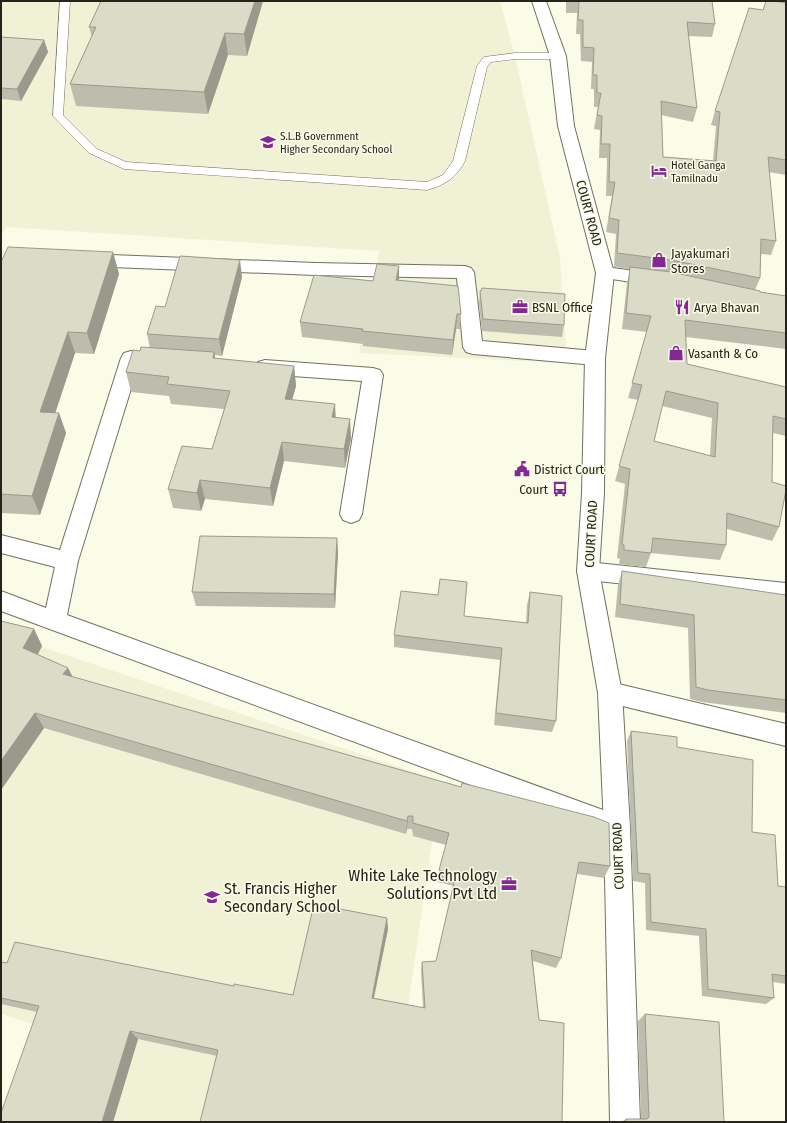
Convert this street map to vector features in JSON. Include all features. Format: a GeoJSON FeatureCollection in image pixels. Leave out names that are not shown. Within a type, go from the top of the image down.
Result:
{"type":"FeatureCollection","features":[{"type":"Feature","properties":{"kind":"street","name":"COURT ROAD"},"geometry":{"type":"LineString","coordinates":[[539,1],[558,56],[566,126],[605,273],[595,358],[593,493],[588,572],[610,693],[617,827],[625,1122]]}},
{"type":"Feature","properties":{"kind":"street"},"geometry":{"type":"LineString","coordinates":[[73,259],[315,269],[465,272],[473,347],[595,358]]}},
{"type":"Feature","properties":{"kind":"street"},"geometry":{"type":"LineString","coordinates":[[605,273],[674,283]]}},
{"type":"Feature","properties":{"kind":"street"},"geometry":{"type":"LineString","coordinates":[[54,621],[67,561],[132,358],[163,360]]}},
{"type":"Feature","properties":{"kind":"street"},"geometry":{"type":"LineString","coordinates":[[248,366],[373,374],[350,514]]}},
{"type":"Feature","properties":{"kind":"street"},"geometry":{"type":"LineString","coordinates":[[1,544],[67,561]]}},
{"type":"Feature","properties":{"kind":"street"},"geometry":{"type":"LineString","coordinates":[[588,572],[786,592]]}},
{"type":"Feature","properties":{"kind":"street"},"geometry":{"type":"LineString","coordinates":[[1,601],[617,827]]}},
{"type":"Feature","properties":{"kind":"street"},"geometry":{"type":"LineString","coordinates":[[610,693],[786,735]]}},
{"type":"Feature","properties":{"kind":"lane"},"geometry":{"type":"LineString","coordinates":[[65,1],[58,116],[93,151],[124,165],[428,186],[441,182],[453,174],[459,161],[482,66],[488,59],[515,56],[558,56]]}},
{"type":"Feature","properties":{"kind":"shaded area","name":"S.L.B Government Higher Secondary School"},"geometry":{"type":"Polygon","coordinates":[[[1,1],[500,1],[515,56],[560,258],[567,363],[359,353],[379,251],[6,227],[1,236],[1,1]]]}},
{"type":"Feature","properties":{"kind":"shaded area","name":"St. Francis Higher Secondary School"},"geometry":{"type":"Polygon","coordinates":[[[42,647],[441,781],[391,1122],[8,1122],[42,1027],[1,1014],[1,706],[42,647]]]}},
{"type":"Feature","properties":{"kind":"building"},"geometry":{"type":"Polygon","coordinates":[[[101,1],[255,1],[244,34],[225,33],[204,92],[70,84],[96,27],[89,27],[101,1]]]}},
{"type":"Feature","properties":{"kind":"building"},"geometry":{"type":"Polygon","coordinates":[[[579,1],[712,1],[715,24],[687,22],[697,108],[661,101],[663,157],[716,161],[720,112],[715,111],[749,8],[763,10],[766,1],[786,3],[786,160],[768,157],[776,241],[761,239],[760,278],[671,260],[617,253],[619,220],[609,218],[615,182],[609,182],[610,144],[601,144],[602,116],[597,115],[601,93],[597,93],[597,75],[593,75],[594,48],[583,47],[583,20],[578,20],[579,1]]]}},
{"type":"Feature","properties":{"kind":"building"},"geometry":{"type":"Polygon","coordinates":[[[1,37],[44,40],[17,89],[1,88],[1,37]]]}},
{"type":"Feature","properties":{"kind":"building"},"geometry":{"type":"Polygon","coordinates":[[[8,247],[113,252],[87,333],[68,332],[40,412],[59,413],[32,496],[1,494],[1,262],[8,247]]]}},
{"type":"Feature","properties":{"kind":"building"},"geometry":{"type":"Polygon","coordinates":[[[180,256],[240,260],[219,339],[147,334],[156,306],[165,307],[180,256]]]}},
{"type":"Feature","properties":{"kind":"building"},"geometry":{"type":"Polygon","coordinates":[[[377,264],[399,266],[396,280],[458,286],[461,314],[457,314],[453,340],[362,331],[363,329],[300,322],[314,275],[373,281],[377,264]]]}},
{"type":"Feature","properties":{"kind":"building"},"geometry":{"type":"Polygon","coordinates":[[[630,267],[671,272],[760,292],[786,296],[786,333],[685,320],[687,364],[786,387],[786,419],[773,416],[772,482],[786,486],[779,527],[727,513],[726,545],[653,538],[651,553],[624,550],[624,545],[622,544],[630,469],[619,466],[642,385],[632,383],[651,316],[626,313],[630,267]],[[666,391],[654,441],[715,457],[718,403],[666,391]]]}},
{"type":"Feature","properties":{"kind":"building"},"geometry":{"type":"Polygon","coordinates":[[[482,288],[565,294],[564,325],[483,319],[480,291],[482,288]]]}},
{"type":"Feature","properties":{"kind":"building"},"geometry":{"type":"Polygon","coordinates":[[[141,347],[214,352],[213,358],[294,366],[285,399],[335,404],[332,417],[350,419],[344,449],[282,442],[270,488],[200,480],[197,493],[168,489],[182,446],[212,449],[230,391],[167,384],[169,377],[126,372],[133,350],[140,351],[141,347]]]}},
{"type":"Feature","properties":{"kind":"building"},"geometry":{"type":"Polygon","coordinates":[[[200,536],[337,538],[334,594],[192,592],[200,536]]]}},
{"type":"Feature","properties":{"kind":"building"},"geometry":{"type":"Polygon","coordinates":[[[622,571],[786,595],[786,700],[708,690],[696,687],[694,615],[620,604],[622,571]]]}},
{"type":"Feature","properties":{"kind":"building"},"geometry":{"type":"Polygon","coordinates":[[[440,579],[467,582],[464,616],[528,623],[530,592],[562,596],[556,721],[496,713],[502,648],[394,635],[401,591],[438,595],[440,579]]]}},
{"type":"Feature","properties":{"kind":"building"},"geometry":{"type":"Polygon","coordinates":[[[1,621],[34,629],[23,648],[68,668],[63,674],[461,787],[462,783],[594,817],[609,823],[610,866],[579,862],[561,958],[531,950],[539,1020],[564,1023],[562,1122],[200,1122],[218,1050],[130,1031],[102,1122],[1,1122],[1,1113],[39,1006],[1,998],[1,962],[7,963],[15,942],[234,986],[234,984],[293,995],[314,904],[387,918],[372,998],[425,1008],[422,962],[436,961],[456,874],[439,870],[449,833],[413,823],[413,816],[408,816],[407,821],[35,713],[1,761],[1,621]]]}},
{"type":"Feature","properties":{"kind":"building"},"geometry":{"type":"Polygon","coordinates":[[[631,731],[677,737],[677,747],[753,760],[752,832],[775,835],[778,886],[786,887],[786,976],[772,974],[774,998],[708,989],[706,929],[651,922],[650,874],[638,873],[631,731]]]}},
{"type":"Feature","properties":{"kind":"building"},"geometry":{"type":"Polygon","coordinates":[[[645,1014],[719,1022],[724,1122],[626,1122],[626,1119],[647,1119],[649,1117],[645,1014]]]}},
{"type":"Feature","properties":{"kind":"place","name":"S.L.B Government Higher Secondary School"},"geometry":{"type":"Point","coordinates":[268,142]}},
{"type":"Feature","properties":{"kind":"place","name":"Hotel Ganga Tamilnadu"},"geometry":{"type":"Point","coordinates":[659,171]}},
{"type":"Feature","properties":{"kind":"place","name":"Jayakumari Stores"},"geometry":{"type":"Point","coordinates":[659,260]}},
{"type":"Feature","properties":{"kind":"place","name":"BSNL Office"},"geometry":{"type":"Point","coordinates":[520,307]}},
{"type":"Feature","properties":{"kind":"place","name":"Arya Bhavan"},"geometry":{"type":"Point","coordinates":[682,307]}},
{"type":"Feature","properties":{"kind":"place","name":"Vasanth & Co"},"geometry":{"type":"Point","coordinates":[676,353]}},
{"type":"Feature","properties":{"kind":"place","name":"District Court"},"geometry":{"type":"Point","coordinates":[522,469]}},
{"type":"Feature","properties":{"kind":"place","name":"Court"},"geometry":{"type":"Point","coordinates":[560,489]}},
{"type":"Feature","properties":{"kind":"place","name":"White Lake Technology Solutions Pvt Ltd"},"geometry":{"type":"Point","coordinates":[509,884]}},
{"type":"Feature","properties":{"kind":"place","name":"St. Francis Higher Secondary School"},"geometry":{"type":"Point","coordinates":[212,897]}}]}
